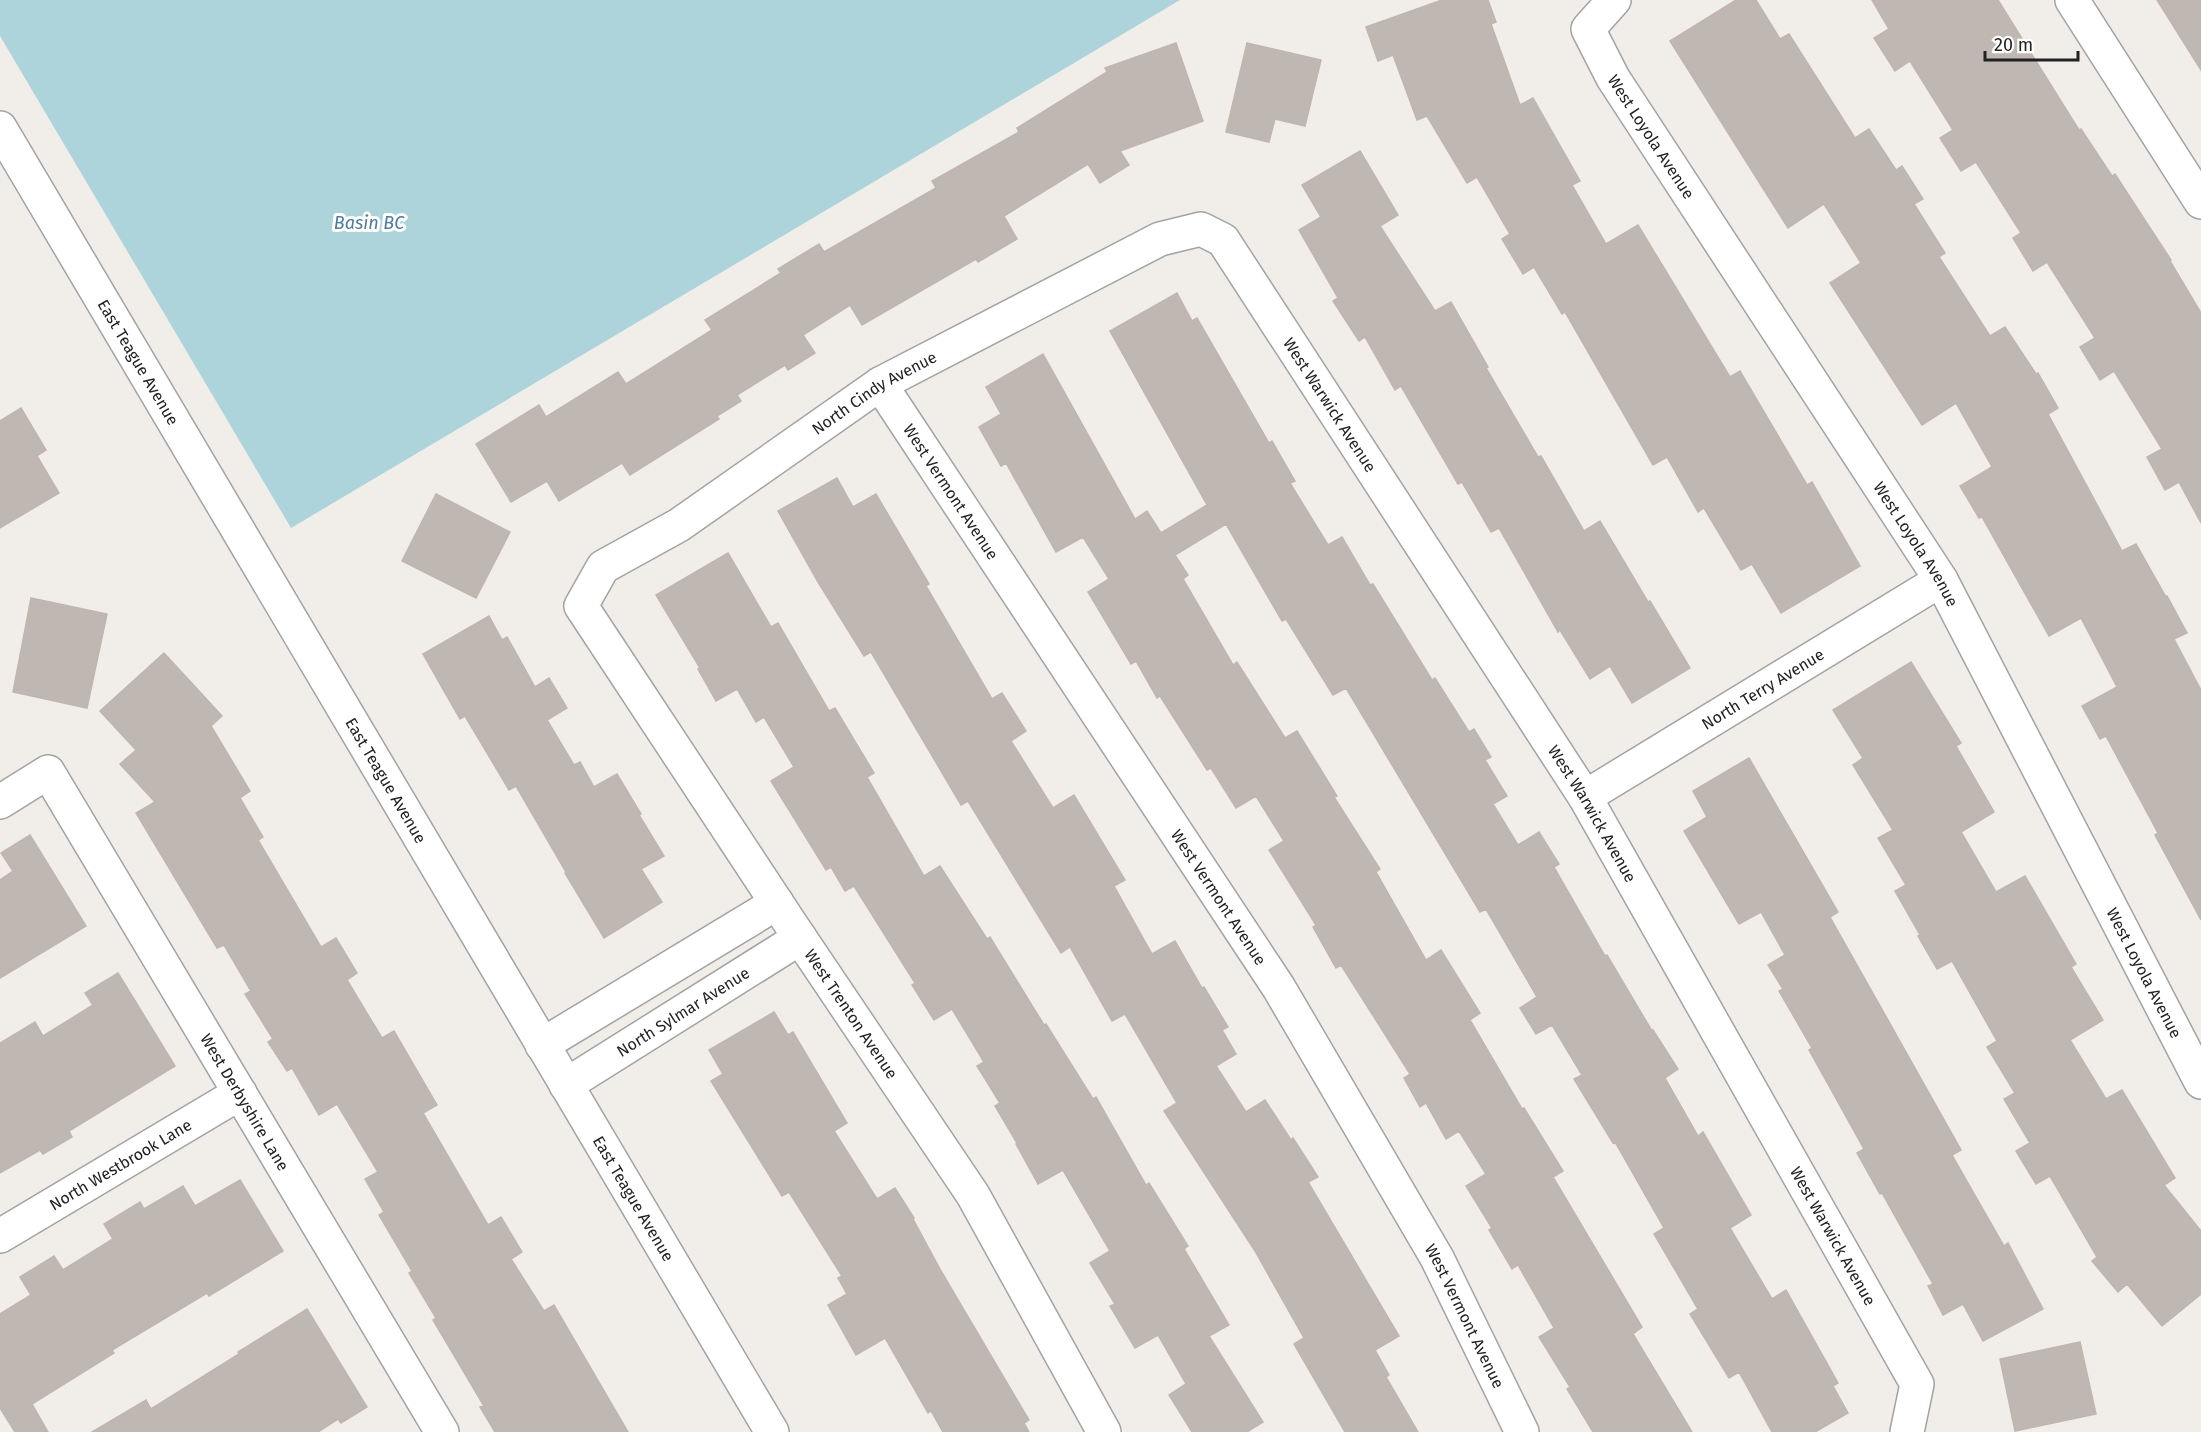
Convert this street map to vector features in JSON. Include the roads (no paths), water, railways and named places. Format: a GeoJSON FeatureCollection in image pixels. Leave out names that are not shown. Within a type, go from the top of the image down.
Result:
{"type":"FeatureCollection","features":[{"type":"Feature","properties":{"kind":"street","name":"West Loyola Avenue"},"geometry":{"type":"LineString","coordinates":[[1614,0],[1588,29],[1613,78],[1941,580],[2201,1082]]}},
{"type":"Feature","properties":{"kind":"street"},"geometry":{"type":"LineString","coordinates":[[2072,0],[2201,202]]}},
{"type":"Feature","properties":{"kind":"street","name":"East Teague Avenue"},"geometry":{"type":"LineString","coordinates":[[0,128],[772,1432]]}},
{"type":"Feature","properties":{"kind":"street","name":"North Cindy Avenue"},"geometry":{"type":"LineString","coordinates":[[581,606],[603,567],[679,525],[880,384],[1160,239],[1201,229]]}},
{"type":"Feature","properties":{"kind":"street","name":"West Warwick Avenue"},"geometry":{"type":"LineString","coordinates":[[1201,229],[1223,240],[1585,796],[1917,1384],[1907,1432]]}},
{"type":"Feature","properties":{"kind":"street","name":"West Vermont Avenue"},"geometry":{"type":"LineString","coordinates":[[880,384],[1279,988],[1437,1258],[1522,1432]]}},
{"type":"Feature","properties":{"kind":"street","name":"North Terry Avenue"},"geometry":{"type":"LineString","coordinates":[[1585,796],[1941,580]]}},
{"type":"Feature","properties":{"kind":"street","name":"West Trenton Avenue"},"geometry":{"type":"LineString","coordinates":[[581,606],[973,1195],[1104,1432]]}},
{"type":"Feature","properties":{"kind":"street","name":"West Derbyshire Lane"},"geometry":{"type":"LineString","coordinates":[[0,802],[48,772],[240,1093],[435,1429]]}},
{"type":"Feature","properties":{"kind":"street"},"geometry":{"type":"LineString","coordinates":[[542,1045],[777,903]]}},
{"type":"Feature","properties":{"kind":"street","name":"North Sylmar Avenue"},"geometry":{"type":"LineString","coordinates":[[566,1085],[800,938]]}},
{"type":"Feature","properties":{"kind":"street","name":"North Westbrook Lane"},"geometry":{"type":"LineString","coordinates":[[0,1236],[240,1093]]}},
{"type":"Feature","properties":{"kind":"water","name":"Basin BC"},"geometry":{"type":"Polygon","coordinates":[[[0,0],[1180,0],[291,528],[0,36],[0,0]]]}}]}
